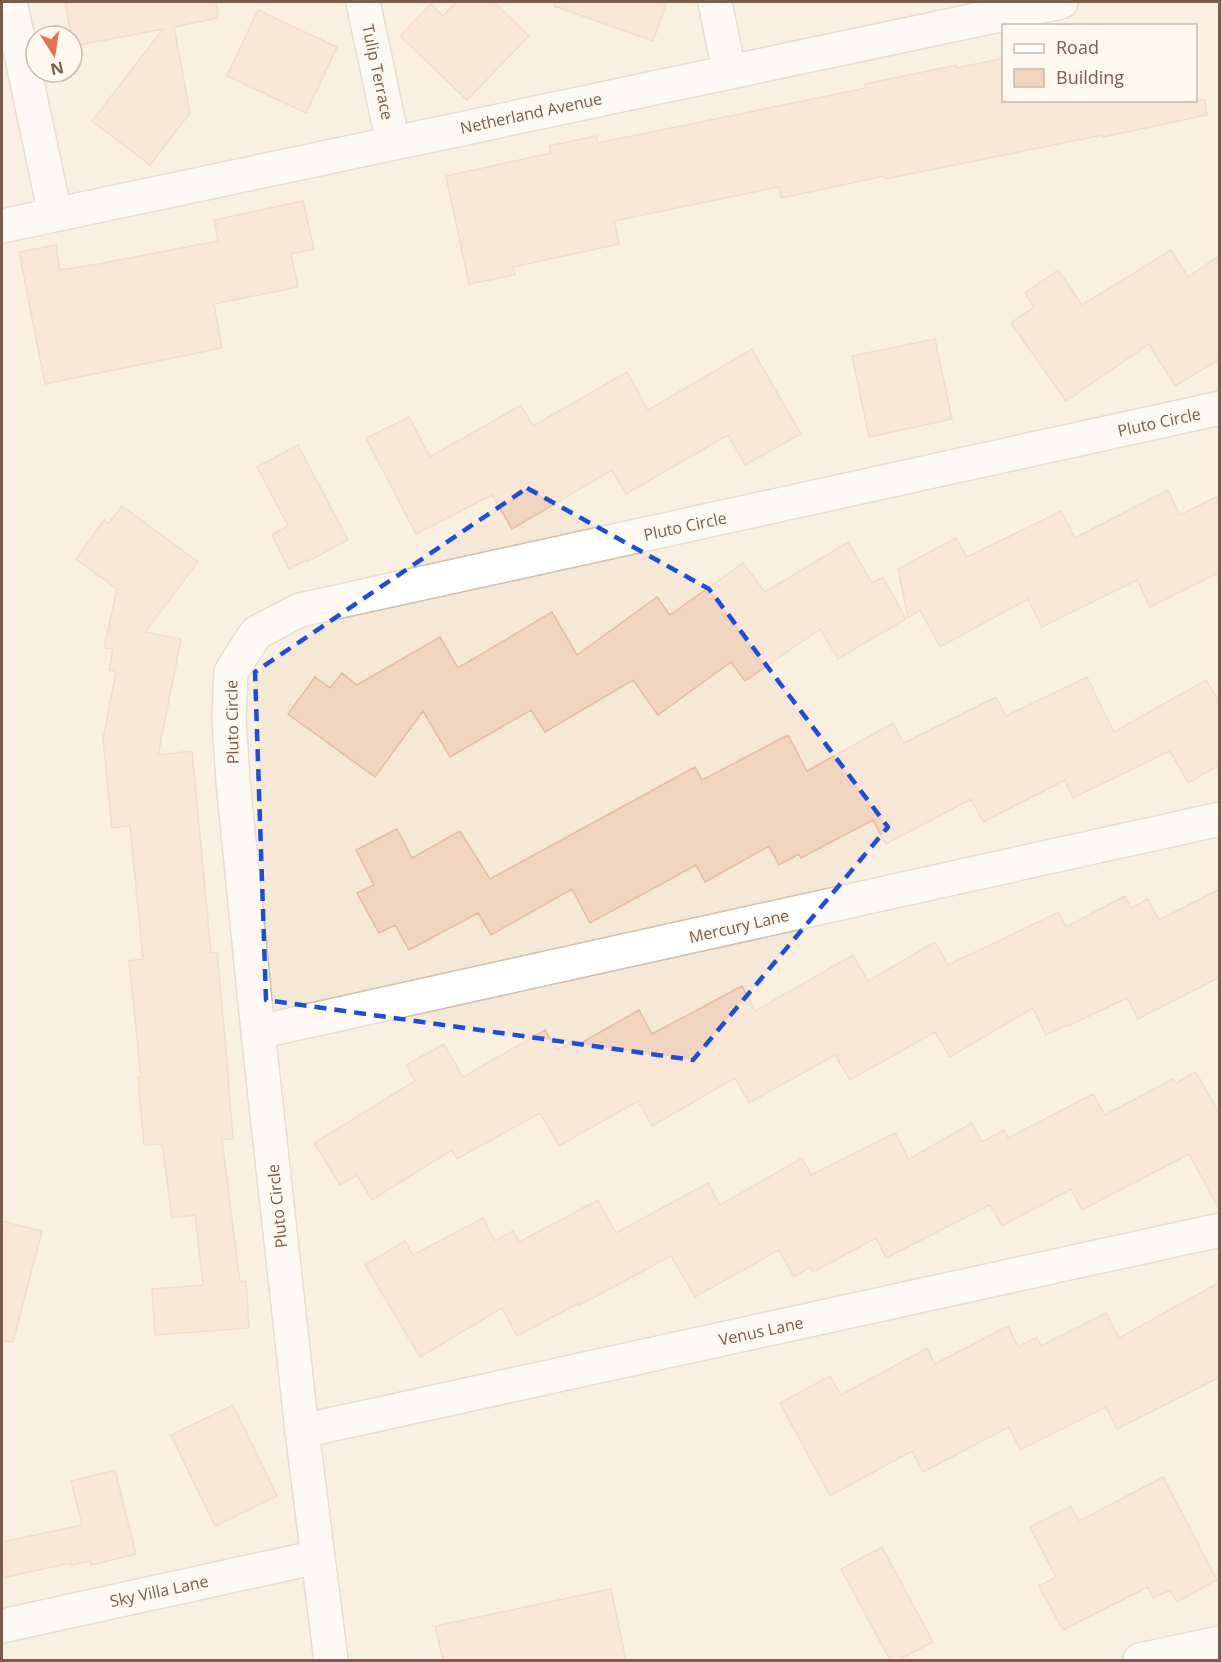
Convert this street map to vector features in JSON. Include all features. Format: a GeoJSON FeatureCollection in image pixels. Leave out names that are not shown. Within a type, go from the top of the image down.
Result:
{"type":"FeatureCollection","features":[{"type":"Feature","properties":{"kind":"street"},"geometry":{"type":"LineString","coordinates":[[10,2],[55,214]]}},
{"type":"Feature","properties":{"kind":"street","name":"Tulip Terrace"},"geometry":{"type":"LineString","coordinates":[[363,2],[393,143]]}},
{"type":"Feature","properties":{"kind":"street"},"geometry":{"type":"LineString","coordinates":[[715,2],[729,71]]}},
{"type":"Feature","properties":{"kind":"street","name":"Netherland Avenue"},"geometry":{"type":"LineString","coordinates":[[2,226],[1061,2]]}},
{"type":"Feature","properties":{"kind":"street","name":"Pluto Circle"},"geometry":{"type":"LineString","coordinates":[[331,1660],[317,1557],[258,1032],[233,781],[230,718],[231,672],[256,633],[300,610],[1220,408]]}},
{"type":"Feature","properties":{"kind":"street","name":"Mercury Lane"},"geometry":{"type":"LineString","coordinates":[[258,1032],[1220,819]]}},
{"type":"Feature","properties":{"kind":"street","name":"Venus Lane"},"geometry":{"type":"LineString","coordinates":[[303,1431],[1220,1230]]}},
{"type":"Feature","properties":{"kind":"street","name":"Sky Villa Lane"},"geometry":{"type":"LineString","coordinates":[[2,1626],[317,1557]]}},
{"type":"Feature","properties":{"kind":"street"},"geometry":{"type":"LineString","coordinates":[[1140,1660],[1220,1643]]}},
{"type":"Feature","properties":{"kind":"highlighted area"},"geometry":{"type":"Polygon","coordinates":[[[527,488],[709,589],[888,827],[693,1060],[266,1000],[255,672],[527,488]]]}},
{"type":"Feature","properties":{"kind":"shaded area"},"geometry":{"type":"Polygon","coordinates":[[[2,2],[1219,2],[1219,1660],[2,1660],[2,2]]]}},
{"type":"Feature","properties":{"kind":"building"},"geometry":{"type":"Polygon","coordinates":[[[65,2],[216,2],[218,18],[174,27],[190,113],[150,165],[92,121],[163,29],[84,44],[84,24],[69,24],[65,2]]]}},
{"type":"Feature","properties":{"kind":"building"},"geometry":{"type":"Polygon","coordinates":[[[456,2],[494,2],[529,36],[467,100],[400,36],[431,4],[443,16],[456,2]]]}},
{"type":"Feature","properties":{"kind":"building"},"geometry":{"type":"Polygon","coordinates":[[[555,2],[667,2],[653,41],[554,6],[555,2]]]}},
{"type":"Feature","properties":{"kind":"building"},"geometry":{"type":"Polygon","coordinates":[[[258,10],[337,47],[306,113],[227,76],[258,10]]]}},
{"type":"Feature","properties":{"kind":"building"},"geometry":{"type":"Polygon","coordinates":[[[1002,58],[1002,102],[1197,102],[1197,100],[1205,100],[1207,115],[885,179],[884,176],[781,198],[779,187],[614,221],[619,244],[513,267],[515,275],[469,284],[446,176],[551,153],[549,146],[596,136],[598,143],[866,88],[865,84],[956,65],[957,68],[1002,58]]]}},
{"type":"Feature","properties":{"kind":"building"},"geometry":{"type":"Polygon","coordinates":[[[303,201],[314,249],[291,254],[298,287],[214,304],[222,348],[45,384],[19,252],[56,245],[60,270],[98,264],[218,241],[214,220],[303,201]]]}},
{"type":"Feature","properties":{"kind":"building"},"geometry":{"type":"Polygon","coordinates":[[[1171,250],[1188,277],[1220,255],[1220,359],[1175,386],[1149,344],[1066,401],[1011,323],[1034,307],[1025,293],[1058,270],[1082,305],[1171,250]]]}},
{"type":"Feature","properties":{"kind":"building"},"geometry":{"type":"Polygon","coordinates":[[[935,339],[952,419],[869,437],[852,356],[935,339]]]}},
{"type":"Feature","properties":{"kind":"building"},"geometry":{"type":"Polygon","coordinates":[[[752,349],[801,434],[745,465],[728,435],[626,494],[612,470],[512,529],[492,495],[416,534],[366,438],[409,417],[430,457],[521,405],[533,426],[627,372],[648,410],[752,349]]]}},
{"type":"Feature","properties":{"kind":"building"},"geometry":{"type":"Polygon","coordinates":[[[298,445],[348,540],[289,569],[272,535],[288,526],[257,467],[298,445]]]}},
{"type":"Feature","properties":{"kind":"building"},"geometry":{"type":"Polygon","coordinates":[[[1168,490],[1180,515],[1220,495],[1220,572],[1150,607],[1137,580],[1042,627],[1028,599],[940,647],[920,610],[908,618],[898,569],[956,538],[967,557],[1061,511],[1075,538],[1168,490]]]}},
{"type":"Feature","properties":{"kind":"building"},"geometry":{"type":"Polygon","coordinates":[[[122,506],[198,562],[145,632],[181,639],[158,755],[192,751],[211,953],[217,952],[233,1139],[222,1139],[240,1282],[246,1281],[249,1328],[155,1335],[152,1289],[203,1285],[195,1215],[172,1218],[162,1144],[144,1145],[138,1077],[141,1077],[129,961],[143,959],[130,826],[112,828],[103,740],[116,671],[109,670],[113,649],[104,648],[117,589],[76,559],[104,520],[108,524],[122,506]]]}},
{"type":"Feature","properties":{"kind":"building"},"geometry":{"type":"Polygon","coordinates":[[[848,542],[872,583],[883,577],[906,619],[838,659],[820,629],[745,681],[731,662],[658,715],[633,680],[545,732],[531,710],[450,757],[423,711],[375,777],[288,714],[315,677],[330,688],[342,673],[357,685],[440,637],[458,668],[552,612],[577,655],[657,597],[670,615],[743,563],[765,592],[848,542]]]}},
{"type":"Feature","properties":{"kind":"building"},"geometry":{"type":"Polygon","coordinates":[[[1087,677],[1114,732],[1206,680],[1220,703],[1220,765],[1188,783],[1170,751],[1073,798],[1065,780],[983,822],[971,799],[886,844],[873,820],[801,858],[799,854],[779,865],[769,846],[705,882],[696,865],[590,923],[572,889],[491,935],[478,913],[409,950],[395,925],[379,933],[357,893],[374,885],[356,850],[397,829],[412,858],[460,831],[490,879],[695,767],[702,780],[788,735],[807,771],[893,723],[904,743],[996,697],[1006,716],[1087,677]]]}},
{"type":"Feature","properties":{"kind":"building"},"geometry":{"type":"Polygon","coordinates":[[[1220,889],[1220,977],[1138,1019],[1127,998],[1046,1035],[1033,1008],[950,1057],[935,1032],[850,1080],[835,1055],[749,1103],[735,1078],[652,1126],[638,1101],[559,1146],[540,1113],[457,1159],[452,1150],[372,1200],[357,1175],[340,1185],[314,1143],[415,1081],[406,1065],[444,1044],[463,1077],[545,1030],[557,1050],[573,1041],[576,1046],[639,1010],[652,1034],[742,986],[755,1011],[853,955],[868,981],[935,942],[948,965],[1059,912],[1066,927],[1125,896],[1131,908],[1148,899],[1159,920],[1220,889]]]}},
{"type":"Feature","properties":{"kind":"building"},"geometry":{"type":"Polygon","coordinates":[[[1196,1072],[1220,1115],[1220,1211],[1189,1154],[1082,1210],[1071,1189],[1002,1226],[990,1205],[886,1258],[876,1238],[813,1272],[810,1267],[794,1277],[779,1250],[695,1297],[671,1256],[517,1336],[502,1308],[420,1357],[365,1265],[405,1241],[413,1255],[483,1218],[495,1241],[513,1231],[519,1242],[598,1200],[616,1233],[708,1183],[720,1205],[802,1158],[811,1175],[895,1133],[909,1159],[972,1123],[982,1142],[1004,1130],[1008,1138],[1093,1094],[1105,1115],[1173,1079],[1176,1083],[1196,1072]]]}},
{"type":"Feature","properties":{"kind":"building"},"geometry":{"type":"Polygon","coordinates":[[[2,1221],[42,1231],[13,1342],[2,1341],[2,1221]]]}},
{"type":"Feature","properties":{"kind":"building"},"geometry":{"type":"Polygon","coordinates":[[[1220,1282],[1220,1377],[1117,1429],[1106,1407],[1020,1450],[1009,1427],[923,1472],[912,1451],[830,1496],[780,1403],[830,1376],[841,1395],[927,1348],[935,1364],[1008,1326],[1018,1347],[1037,1337],[1041,1346],[1106,1313],[1119,1338],[1220,1282]]]}},
{"type":"Feature","properties":{"kind":"building"},"geometry":{"type":"Polygon","coordinates":[[[233,1405],[277,1496],[215,1526],[171,1435],[233,1405]]]}},
{"type":"Feature","properties":{"kind":"building"},"geometry":{"type":"Polygon","coordinates":[[[115,1470],[136,1554],[91,1565],[90,1561],[71,1565],[71,1563],[2,1578],[2,1542],[82,1525],[71,1481],[115,1470]]]}},
{"type":"Feature","properties":{"kind":"building"},"geometry":{"type":"Polygon","coordinates":[[[1163,1477],[1217,1580],[1177,1602],[1170,1590],[1153,1598],[1148,1587],[1063,1630],[1039,1586],[1056,1577],[1030,1527],[1071,1506],[1079,1521],[1163,1477]]]}},
{"type":"Feature","properties":{"kind":"building"},"geometry":{"type":"Polygon","coordinates":[[[882,1547],[933,1642],[898,1660],[890,1660],[841,1569],[882,1547]]]}},
{"type":"Feature","properties":{"kind":"building"},"geometry":{"type":"Polygon","coordinates":[[[611,1589],[626,1660],[443,1660],[435,1626],[611,1589]]]}}]}
